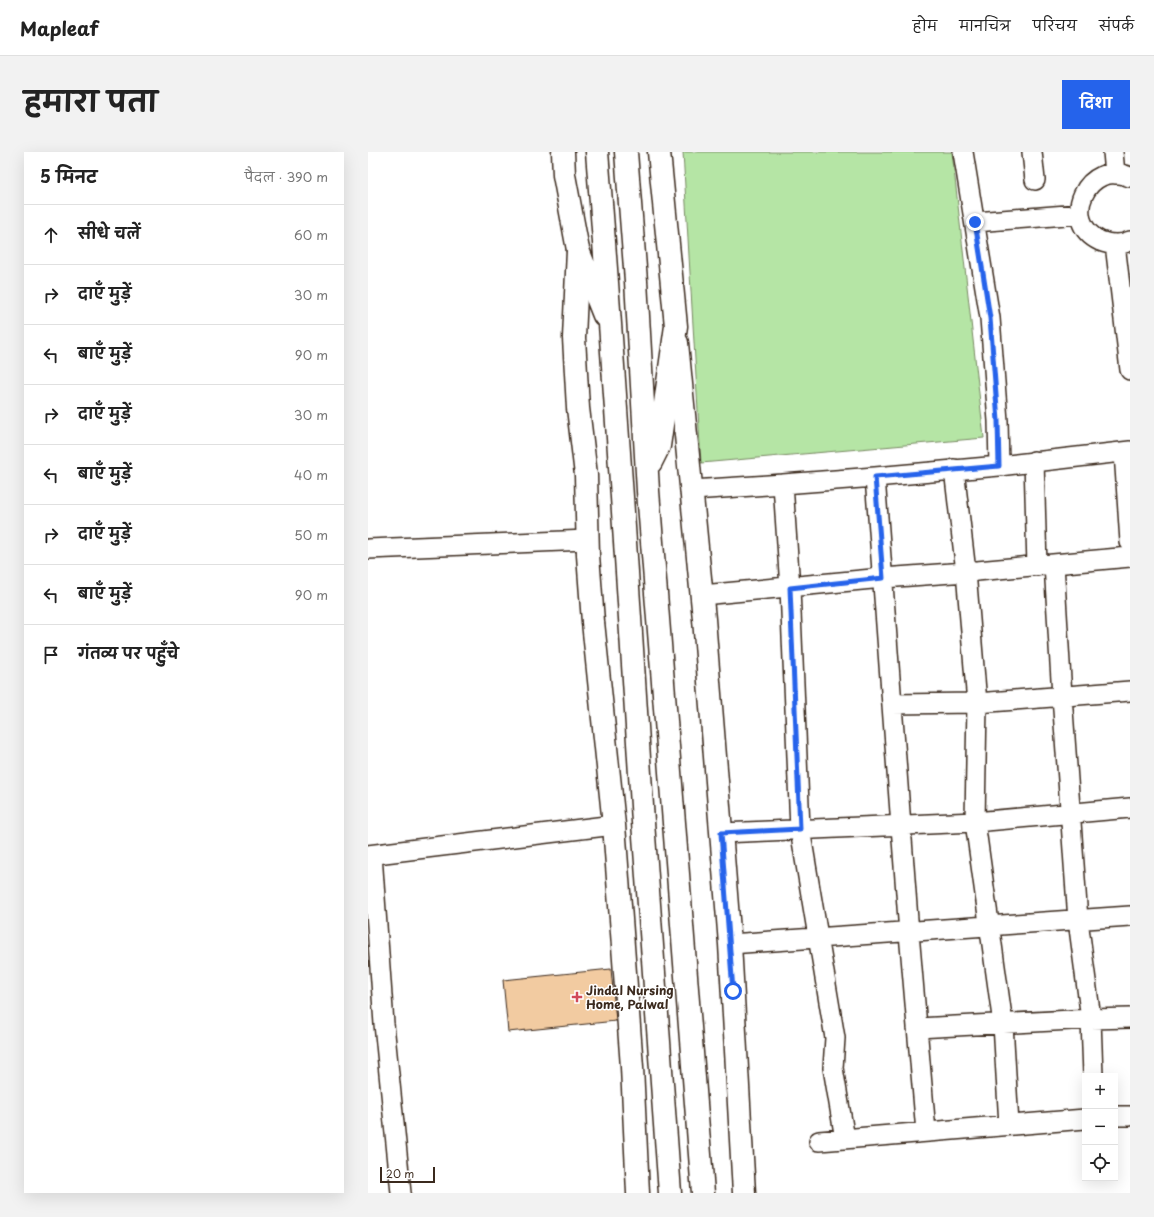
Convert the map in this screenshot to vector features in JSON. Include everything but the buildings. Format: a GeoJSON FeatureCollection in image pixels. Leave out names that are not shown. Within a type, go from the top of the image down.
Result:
{"type":"FeatureCollection","features":[{"type":"Feature","properties":{"kind":"main road"},"geometry":{"type":"LineString","coordinates":[[562,152],[564,175],[578,250],[612,334]]}},
{"type":"Feature","properties":{"kind":"main road"},"geometry":{"type":"LineString","coordinates":[[597,152],[612,334],[643,825],[670,1193]]}},
{"type":"Feature","properties":{"kind":"main road"},"geometry":{"type":"LineString","coordinates":[[626,152],[636,281],[647,471],[703,1193]]}},
{"type":"Feature","properties":{"kind":"main road"},"geometry":{"type":"LineString","coordinates":[[659,152],[702,595],[730,944],[744,1193]]}},
{"type":"Feature","properties":{"kind":"main road"},"geometry":{"type":"LineString","coordinates":[[578,250],[574,338],[578,408],[586,475],[593,622],[614,825],[632,1059],[638,1193]]}},
{"type":"Feature","properties":{"kind":"main road"},"geometry":{"type":"LineString","coordinates":[[647,471],[659,446],[676,326]]}},
{"type":"Feature","properties":{"kind":"street"},"geometry":{"type":"LineString","coordinates":[[963,152],[990,318],[999,466]]}},
{"type":"Feature","properties":{"kind":"street"},"geometry":{"type":"LineString","coordinates":[[1032,152],[1035,180]]}},
{"type":"Feature","properties":{"kind":"street"},"geometry":{"type":"LineString","coordinates":[[1113,152],[1122,175],[1105,175],[1096,179],[1088,186],[1080,204],[1080,214],[1083,224],[1088,232],[1096,239],[1105,243],[1123,243],[1130,370]]}},
{"type":"Feature","properties":{"kind":"street"},"geometry":{"type":"LineString","coordinates":[[975,222],[1080,214]]}},
{"type":"Feature","properties":{"kind":"street"},"geometry":{"type":"LineString","coordinates":[[692,490],[875,477],[999,466],[1127,451],[1130,542]]}},
{"type":"Feature","properties":{"kind":"street"},"geometry":{"type":"LineString","coordinates":[[1034,461],[1062,696],[1078,920],[1091,1020],[1093,1073]]}},
{"type":"Feature","properties":{"kind":"street"},"geometry":{"type":"LineString","coordinates":[[954,469],[966,572],[977,703],[975,822],[1003,1024],[1009,1125]]}},
{"type":"Feature","properties":{"kind":"street"},"geometry":{"type":"LineString","coordinates":[[875,477],[908,933],[926,1132]]}},
{"type":"Feature","properties":{"kind":"street"},"geometry":{"type":"LineString","coordinates":[[783,484],[790,588],[800,829],[835,1038],[833,1068],[845,1139]]}},
{"type":"Feature","properties":{"kind":"street"},"geometry":{"type":"LineString","coordinates":[[368,549],[588,540]]}},
{"type":"Feature","properties":{"kind":"street"},"geometry":{"type":"LineString","coordinates":[[702,595],[1130,557]]}},
{"type":"Feature","properties":{"kind":"street"},"geometry":{"type":"LineString","coordinates":[[892,704],[977,703],[1130,690]]}},
{"type":"Feature","properties":{"kind":"street"},"geometry":{"type":"LineString","coordinates":[[721,833],[975,822],[1130,808]]}},
{"type":"Feature","properties":{"kind":"street"},"geometry":{"type":"LineString","coordinates":[[401,1193],[384,1024],[370,855],[614,825]]}},
{"type":"Feature","properties":{"kind":"street"},"geometry":{"type":"LineString","coordinates":[[730,944],[908,933],[1130,916]]}},
{"type":"Feature","properties":{"kind":"street"},"geometry":{"type":"LineString","coordinates":[[917,1028],[1130,1018]]}},
{"type":"Feature","properties":{"kind":"street"},"geometry":{"type":"LineString","coordinates":[[1118,1116],[1130,1116]]}},
{"type":"Feature","properties":{"kind":"street"},"geometry":{"type":"LineString","coordinates":[[819,1140],[1082,1118]]}},
{"type":"Feature","properties":{"kind":"green space"},"geometry":{"type":"Polygon","coordinates":[[[683,152],[952,152],[984,438],[701,463],[683,152]]]}},
{"type":"Feature","properties":{"kind":"place","name":"Jindal Nursing Home, Palwal"},"geometry":{"type":"Point","coordinates":[577,997]}},
{"type":"Feature","properties":{"kind":"route"},"geometry":{"type":"LineString","coordinates":[[733,991],[721,833],[800,829],[790,588],[883,578],[875,477],[999,466],[998,421],[990,318],[975,222]]}}]}
